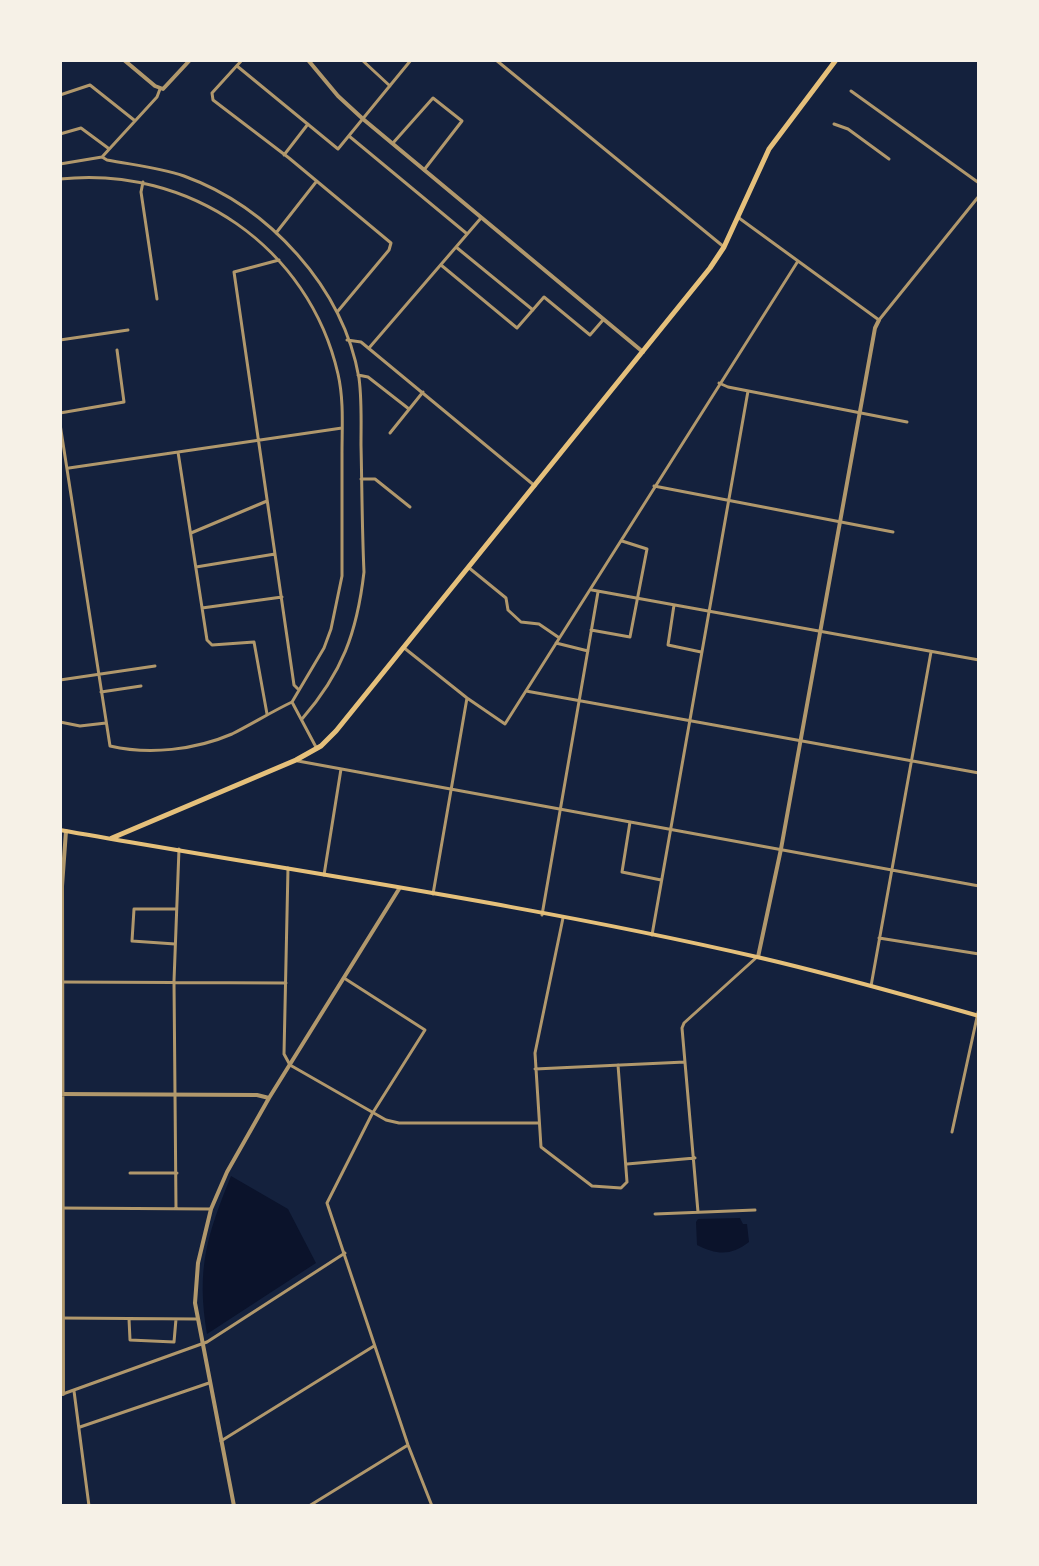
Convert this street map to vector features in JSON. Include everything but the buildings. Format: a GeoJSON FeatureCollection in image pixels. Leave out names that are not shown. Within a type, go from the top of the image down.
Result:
{"type":"FeatureCollection","features":[{"type":"Feature","properties":{"kind":"main road"},"geometry":{"type":"LineString","coordinates":[[112,838],[296,760],[317,749],[336,731],[710,268],[724,247],[769,149],[836,60]]}},
{"type":"Feature","properties":{"kind":"main road"},"geometry":{"type":"LineString","coordinates":[[63,831],[288,868],[652,935],[758,957],[978,1016]]}},
{"type":"Feature","properties":{"kind":"street"},"geometry":{"type":"LineString","coordinates":[[124,60],[160,89]]}},
{"type":"Feature","properties":{"kind":"street"},"geometry":{"type":"LineString","coordinates":[[160,89],[167,87],[190,60]]}},
{"type":"Feature","properties":{"kind":"street"},"geometry":{"type":"LineString","coordinates":[[242,60],[212,93],[213,100],[391,245],[336,312]]}},
{"type":"Feature","properties":{"kind":"street"},"geometry":{"type":"LineString","coordinates":[[308,60],[338,96],[363,119],[643,352]]}},
{"type":"Feature","properties":{"kind":"street"},"geometry":{"type":"LineString","coordinates":[[362,60],[390,86]]}},
{"type":"Feature","properties":{"kind":"street"},"geometry":{"type":"LineString","coordinates":[[237,66],[338,149],[411,60]]}},
{"type":"Feature","properties":{"kind":"street"},"geometry":{"type":"LineString","coordinates":[[496,60],[724,247]]}},
{"type":"Feature","properties":{"kind":"street"},"geometry":{"type":"LineString","coordinates":[[60,95],[90,85],[134,120]]}},
{"type":"Feature","properties":{"kind":"street"},"geometry":{"type":"LineString","coordinates":[[60,164],[102,157],[157,97],[160,89]]}},
{"type":"Feature","properties":{"kind":"street"},"geometry":{"type":"LineString","coordinates":[[851,91],[979,183]]}},
{"type":"Feature","properties":{"kind":"street"},"geometry":{"type":"LineString","coordinates":[[392,144],[429,101],[436,99],[462,121],[424,170]]}},
{"type":"Feature","properties":{"kind":"street"},"geometry":{"type":"LineString","coordinates":[[284,155],[308,124]]}},
{"type":"Feature","properties":{"kind":"street"},"geometry":{"type":"LineString","coordinates":[[834,124],[848,129],[889,159]]}},
{"type":"Feature","properties":{"kind":"street"},"geometry":{"type":"LineString","coordinates":[[60,134],[81,128],[109,149]]}},
{"type":"Feature","properties":{"kind":"street"},"geometry":{"type":"LineString","coordinates":[[349,136],[468,234]]}},
{"type":"Feature","properties":{"kind":"street"},"geometry":{"type":"LineString","coordinates":[[102,157],[170,171],[232,200],[276,233],[311,271],[336,312],[347,340],[358,375],[364,572],[359,608],[343,661],[322,697],[301,720]]}},
{"type":"Feature","properties":{"kind":"street"},"geometry":{"type":"LineString","coordinates":[[60,179],[100,177],[143,182],[177,192],[212,208],[250,234],[279,260],[308,301],[326,337],[339,376],[342,576],[324,648],[292,702],[229,735],[175,749],[113,747],[109,744],[60,424]]}},
{"type":"Feature","properties":{"kind":"street"},"geometry":{"type":"LineString","coordinates":[[143,182],[141,192],[157,299]]}},
{"type":"Feature","properties":{"kind":"street"},"geometry":{"type":"LineString","coordinates":[[276,233],[316,182]]}},
{"type":"Feature","properties":{"kind":"street"},"geometry":{"type":"LineString","coordinates":[[698,1212],[684,1023],[758,957],[781,849],[875,328],[979,196]]}},
{"type":"Feature","properties":{"kind":"street"},"geometry":{"type":"LineString","coordinates":[[737,217],[879,320]]}},
{"type":"Feature","properties":{"kind":"street"},"geometry":{"type":"LineString","coordinates":[[368,348],[481,218]]}},
{"type":"Feature","properties":{"kind":"street"},"geometry":{"type":"LineString","coordinates":[[456,247],[533,310]]}},
{"type":"Feature","properties":{"kind":"street"},"geometry":{"type":"LineString","coordinates":[[279,260],[234,272],[294,685],[299,690]]}},
{"type":"Feature","properties":{"kind":"street"},"geometry":{"type":"LineString","coordinates":[[403,647],[505,724],[798,261]]}},
{"type":"Feature","properties":{"kind":"street"},"geometry":{"type":"LineString","coordinates":[[441,265],[517,328],[544,297],[590,335],[603,320]]}},
{"type":"Feature","properties":{"kind":"street"},"geometry":{"type":"LineString","coordinates":[[60,340],[128,330]]}},
{"type":"Feature","properties":{"kind":"street"},"geometry":{"type":"LineString","coordinates":[[347,340],[358,340],[535,486]]}},
{"type":"Feature","properties":{"kind":"street"},"geometry":{"type":"LineString","coordinates":[[60,413],[124,402],[117,350]]}},
{"type":"Feature","properties":{"kind":"street"},"geometry":{"type":"LineString","coordinates":[[358,375],[368,377],[409,409]]}},
{"type":"Feature","properties":{"kind":"street"},"geometry":{"type":"LineString","coordinates":[[719,383],[907,422]]}},
{"type":"Feature","properties":{"kind":"street"},"geometry":{"type":"LineString","coordinates":[[652,935],[748,391]]}},
{"type":"Feature","properties":{"kind":"street"},"geometry":{"type":"LineString","coordinates":[[390,433],[423,392]]}},
{"type":"Feature","properties":{"kind":"street"},"geometry":{"type":"LineString","coordinates":[[67,468],[342,428]]}},
{"type":"Feature","properties":{"kind":"street"},"geometry":{"type":"LineString","coordinates":[[178,452],[209,644],[254,642],[267,714]]}},
{"type":"Feature","properties":{"kind":"street"},"geometry":{"type":"LineString","coordinates":[[361,479],[375,479],[410,507]]}},
{"type":"Feature","properties":{"kind":"street"},"geometry":{"type":"LineString","coordinates":[[654,486],[893,532]]}},
{"type":"Feature","properties":{"kind":"street"},"geometry":{"type":"LineString","coordinates":[[191,533],[267,501]]}},
{"type":"Feature","properties":{"kind":"street"},"geometry":{"type":"LineString","coordinates":[[591,630],[630,637],[647,549],[621,541]]}},
{"type":"Feature","properties":{"kind":"street"},"geometry":{"type":"LineString","coordinates":[[196,567],[276,554]]}},
{"type":"Feature","properties":{"kind":"street"},"geometry":{"type":"LineString","coordinates":[[468,567],[506,598],[508,610],[521,622],[539,624],[559,638]]}},
{"type":"Feature","properties":{"kind":"street"},"geometry":{"type":"LineString","coordinates":[[592,590],[979,660]]}},
{"type":"Feature","properties":{"kind":"street"},"geometry":{"type":"LineString","coordinates":[[542,915],[598,592]]}},
{"type":"Feature","properties":{"kind":"street"},"geometry":{"type":"LineString","coordinates":[[202,608],[282,597]]}},
{"type":"Feature","properties":{"kind":"street"},"geometry":{"type":"LineString","coordinates":[[674,605],[668,645],[701,652]]}},
{"type":"Feature","properties":{"kind":"street"},"geometry":{"type":"LineString","coordinates":[[556,643],[588,651]]}},
{"type":"Feature","properties":{"kind":"street"},"geometry":{"type":"LineString","coordinates":[[871,986],[931,652]]}},
{"type":"Feature","properties":{"kind":"street"},"geometry":{"type":"LineString","coordinates":[[60,680],[155,666]]}},
{"type":"Feature","properties":{"kind":"street"},"geometry":{"type":"LineString","coordinates":[[101,692],[141,686]]}},
{"type":"Feature","properties":{"kind":"street"},"geometry":{"type":"LineString","coordinates":[[526,691],[979,773]]}},
{"type":"Feature","properties":{"kind":"street"},"geometry":{"type":"LineString","coordinates":[[433,894],[467,698]]}},
{"type":"Feature","properties":{"kind":"street"},"geometry":{"type":"LineString","coordinates":[[292,702],[317,749]]}},
{"type":"Feature","properties":{"kind":"street"},"geometry":{"type":"LineString","coordinates":[[60,722],[74,726],[106,723]]}},
{"type":"Feature","properties":{"kind":"street"},"geometry":{"type":"LineString","coordinates":[[296,760],[979,886]]}},
{"type":"Feature","properties":{"kind":"street"},"geometry":{"type":"LineString","coordinates":[[324,875],[341,769]]}},
{"type":"Feature","properties":{"kind":"street"},"geometry":{"type":"LineString","coordinates":[[630,822],[622,872],[661,880]]}},
{"type":"Feature","properties":{"kind":"street"},"geometry":{"type":"LineString","coordinates":[[63,831],[61,1395],[201,1344],[345,1253]]}},
{"type":"Feature","properties":{"kind":"street"},"geometry":{"type":"LineString","coordinates":[[176,1208],[174,981],[179,849]]}},
{"type":"Feature","properties":{"kind":"street"},"geometry":{"type":"LineString","coordinates":[[288,868],[284,1054],[290,1065],[372,1114],[399,1123],[539,1123]]}},
{"type":"Feature","properties":{"kind":"street"},"geometry":{"type":"LineString","coordinates":[[234,1506],[197,1319],[196,1274],[211,1209],[227,1172],[269,1098],[399,889]]}},
{"type":"Feature","properties":{"kind":"street"},"geometry":{"type":"LineString","coordinates":[[175,909],[134,909],[132,912],[132,941],[175,944]]}},
{"type":"Feature","properties":{"kind":"street"},"geometry":{"type":"LineString","coordinates":[[563,918],[535,1053],[541,1147],[592,1186],[621,1188],[627,1182],[618,1065]]}},
{"type":"Feature","properties":{"kind":"street"},"geometry":{"type":"LineString","coordinates":[[879,938],[979,954]]}},
{"type":"Feature","properties":{"kind":"street"},"geometry":{"type":"LineString","coordinates":[[344,978],[425,1030],[372,1114],[327,1203],[408,1445],[432,1506]]}},
{"type":"Feature","properties":{"kind":"street"},"geometry":{"type":"LineString","coordinates":[[61,982],[286,983]]}},
{"type":"Feature","properties":{"kind":"street"},"geometry":{"type":"LineString","coordinates":[[952,1132],[979,1008]]}},
{"type":"Feature","properties":{"kind":"street"},"geometry":{"type":"LineString","coordinates":[[535,1069],[685,1062]]}},
{"type":"Feature","properties":{"kind":"street"},"geometry":{"type":"LineString","coordinates":[[61,1094],[257,1095],[269,1098]]}},
{"type":"Feature","properties":{"kind":"street"},"geometry":{"type":"LineString","coordinates":[[627,1164],[695,1158]]}},
{"type":"Feature","properties":{"kind":"street"},"geometry":{"type":"LineString","coordinates":[[130,1173],[177,1173]]}},
{"type":"Feature","properties":{"kind":"street"},"geometry":{"type":"LineString","coordinates":[[62,1208],[211,1209]]}},
{"type":"Feature","properties":{"kind":"street"},"geometry":{"type":"LineString","coordinates":[[655,1214],[755,1210]]}},
{"type":"Feature","properties":{"kind":"street"},"geometry":{"type":"LineString","coordinates":[[61,1318],[197,1319]]}},
{"type":"Feature","properties":{"kind":"street"},"geometry":{"type":"LineString","coordinates":[[129,1318],[130,1340],[174,1342],[176,1319]]}},
{"type":"Feature","properties":{"kind":"street"},"geometry":{"type":"LineString","coordinates":[[221,1441],[375,1346]]}},
{"type":"Feature","properties":{"kind":"street"},"geometry":{"type":"LineString","coordinates":[[80,1427],[209,1383]]}},
{"type":"Feature","properties":{"kind":"street"},"geometry":{"type":"LineString","coordinates":[[74,1389],[89,1506]]}},
{"type":"Feature","properties":{"kind":"street"},"geometry":{"type":"LineString","coordinates":[[309,1506],[408,1445]]}},
{"type":"Feature","properties":{"kind":"water"},"geometry":{"type":"Polygon","coordinates":[[[231,1176],[288,1209],[316,1263],[207,1334],[203,1271],[210,1235],[231,1176]]]}},
{"type":"Feature","properties":{"kind":"water"},"geometry":{"type":"Polygon","coordinates":[[[740,1218],[743,1224],[747,1224],[749,1242],[742,1247],[724,1252],[697,1245],[698,1219],[740,1218]]]}}]}
